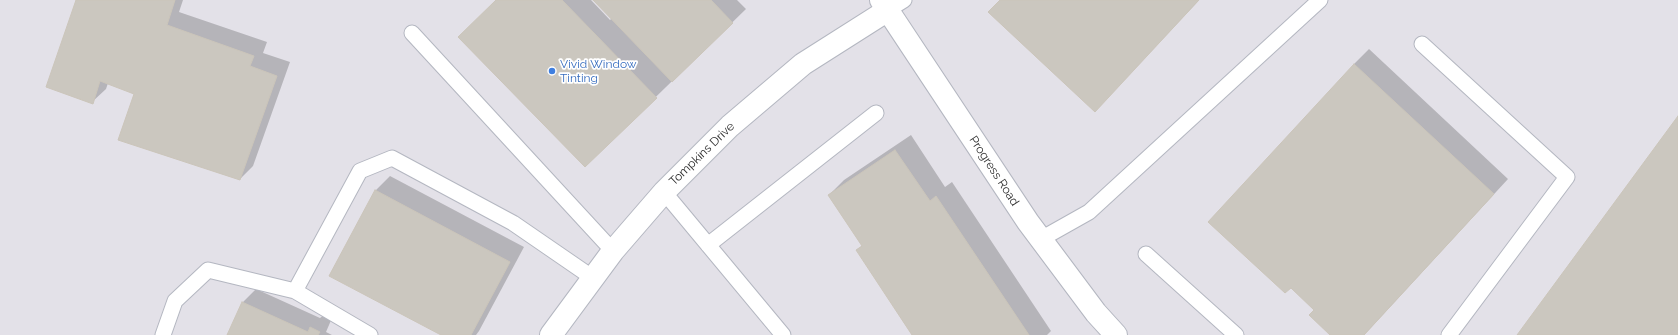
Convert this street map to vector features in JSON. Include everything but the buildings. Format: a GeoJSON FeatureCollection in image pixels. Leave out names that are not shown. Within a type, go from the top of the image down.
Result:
{"type":"FeatureCollection","features":[{"type":"Feature","properties":{"kind":"street","name":"Progress Road"},"geometry":{"type":"LineString","coordinates":[[891,3],[1041,239],[1096,313],[1116,335]]}},
{"type":"Feature","properties":{"kind":"street","name":"Tompkins Drive"},"geometry":{"type":"LineString","coordinates":[[551,335],[613,251],[664,192],[730,126],[803,64],[891,3]]}},
{"type":"Feature","properties":{"kind":"lane"},"geometry":{"type":"LineString","coordinates":[[1041,239],[1089,212],[1320,0]]}},
{"type":"Feature","properties":{"kind":"lane"},"geometry":{"type":"LineString","coordinates":[[412,33],[613,251]]}},
{"type":"Feature","properties":{"kind":"lane"},"geometry":{"type":"LineString","coordinates":[[1422,44],[1567,177],[1449,335]]}},
{"type":"Feature","properties":{"kind":"lane"},"geometry":{"type":"LineString","coordinates":[[708,245],[876,113]]}},
{"type":"Feature","properties":{"kind":"lane"},"geometry":{"type":"LineString","coordinates":[[295,291],[360,172],[392,158],[513,223],[593,278]]}},
{"type":"Feature","properties":{"kind":"lane"},"geometry":{"type":"LineString","coordinates":[[664,192],[783,335]]}},
{"type":"Feature","properties":{"kind":"lane"},"geometry":{"type":"LineString","coordinates":[[1146,254],[1236,335]]}},
{"type":"Feature","properties":{"kind":"lane"},"geometry":{"type":"LineString","coordinates":[[163,335],[175,301],[208,270],[295,291],[370,335]]}},
{"type":"Feature","properties":{"kind":"shaded area"},"geometry":{"type":"Polygon","coordinates":[[[0,0],[1678,0],[1678,335],[0,335],[0,0]]]}},
{"type":"Feature","properties":{"kind":"place","name":"Vivid Window Tinting"},"geometry":{"type":"Point","coordinates":[552,71]}}]}
